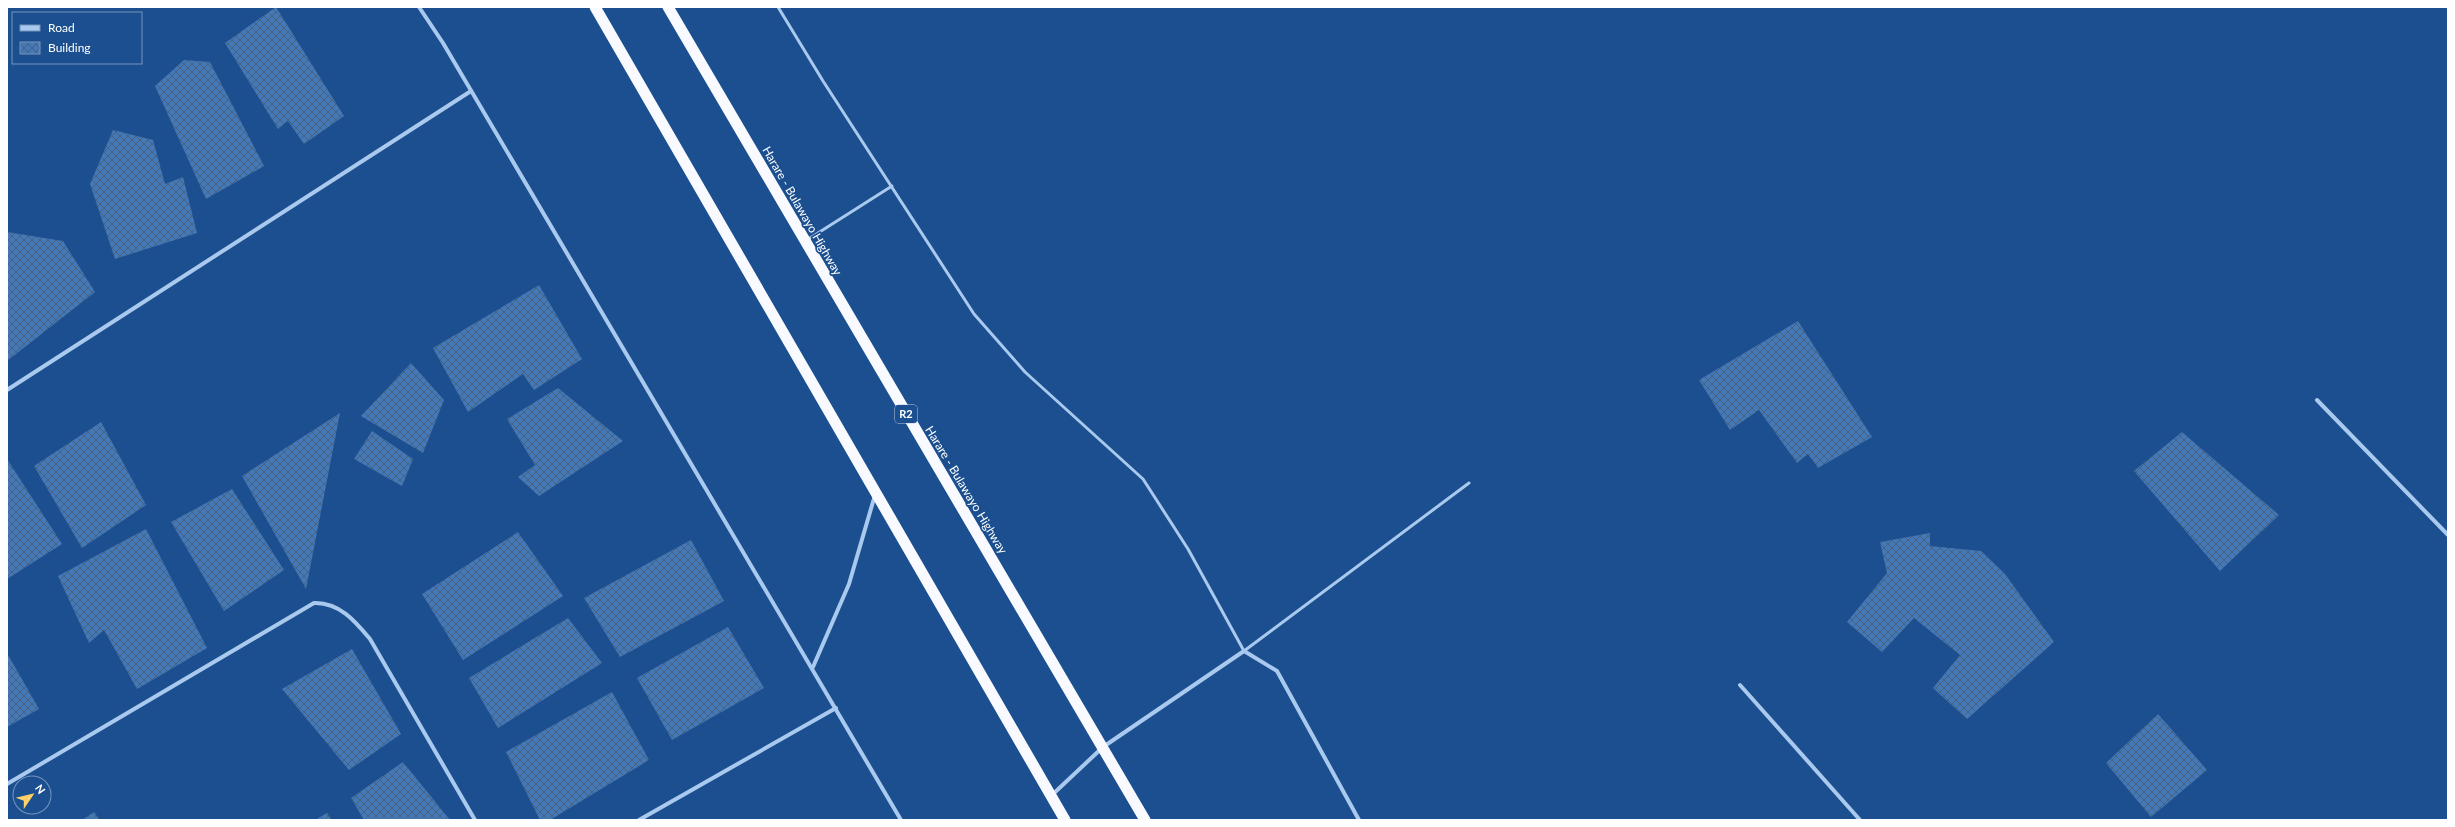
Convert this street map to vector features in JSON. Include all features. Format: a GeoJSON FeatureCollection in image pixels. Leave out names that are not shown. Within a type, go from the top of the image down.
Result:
{"type":"FeatureCollection","features":[{"type":"Feature","properties":{"kind":"highway"},"geometry":{"type":"LineString","coordinates":[[595,7],[1065,820]]}},
{"type":"Feature","properties":{"kind":"highway","name":"Harare - Bulawayo Highway"},"geometry":{"type":"LineString","coordinates":[[668,7],[1145,820]]}},
{"type":"Feature","properties":{"kind":"street"},"geometry":{"type":"LineString","coordinates":[[420,7],[813,667],[901,820]]}},
{"type":"Feature","properties":{"kind":"street"},"geometry":{"type":"LineString","coordinates":[[7,390],[471,91]]}},
{"type":"Feature","properties":{"kind":"street"},"geometry":{"type":"LineString","coordinates":[[2317,400],[2448,534]]}},
{"type":"Feature","properties":{"kind":"street"},"geometry":{"type":"LineString","coordinates":[[813,667],[848,584],[876,492]]}},
{"type":"Feature","properties":{"kind":"street"},"geometry":{"type":"LineString","coordinates":[[7,784],[314,603],[322,603],[338,608],[347,615],[370,639],[475,820]]}},
{"type":"Feature","properties":{"kind":"street"},"geometry":{"type":"LineString","coordinates":[[1051,796],[1103,747],[1244,651],[1277,671],[1359,820]]}},
{"type":"Feature","properties":{"kind":"street"},"geometry":{"type":"LineString","coordinates":[[1740,685],[1860,820]]}},
{"type":"Feature","properties":{"kind":"street"},"geometry":{"type":"LineString","coordinates":[[639,820],[836,708]]}},
{"type":"Feature","properties":{"kind":"lane"},"geometry":{"type":"LineString","coordinates":[[778,7],[823,81],[974,314],[1025,372],[1143,479],[1188,549],[1244,651],[1469,483]]}},
{"type":"Feature","properties":{"kind":"lane"},"geometry":{"type":"LineString","coordinates":[[805,242],[892,186]]}},
{"type":"Feature","properties":{"kind":"building"},"geometry":{"type":"Polygon","coordinates":[[[276,7],[344,116],[304,144],[288,121],[278,129],[225,43],[276,7]]]}},
{"type":"Feature","properties":{"kind":"building"},"geometry":{"type":"Polygon","coordinates":[[[184,60],[210,62],[264,166],[206,199],[155,86],[184,60]]]}},
{"type":"Feature","properties":{"kind":"building"},"geometry":{"type":"Polygon","coordinates":[[[113,130],[153,140],[165,184],[183,177],[197,233],[115,259],[90,184],[113,130]]]}},
{"type":"Feature","properties":{"kind":"building"},"geometry":{"type":"Polygon","coordinates":[[[7,232],[63,241],[95,292],[7,361],[7,232]]]}},
{"type":"Feature","properties":{"kind":"building"},"geometry":{"type":"Polygon","coordinates":[[[539,285],[582,359],[534,390],[523,374],[468,412],[433,348],[539,285]]]}},
{"type":"Feature","properties":{"kind":"building"},"geometry":{"type":"Polygon","coordinates":[[[1798,321],[1872,437],[1818,468],[1808,454],[1797,463],[1759,410],[1730,430],[1699,380],[1798,321]]]}},
{"type":"Feature","properties":{"kind":"building"},"geometry":{"type":"Polygon","coordinates":[[[411,363],[444,400],[423,453],[361,416],[411,363]]]}},
{"type":"Feature","properties":{"kind":"building"},"geometry":{"type":"Polygon","coordinates":[[[558,388],[623,441],[539,496],[518,477],[535,465],[507,419],[558,388]]]}},
{"type":"Feature","properties":{"kind":"building"},"geometry":{"type":"Polygon","coordinates":[[[340,413],[306,589],[242,476],[340,413]]]}},
{"type":"Feature","properties":{"kind":"building"},"geometry":{"type":"Polygon","coordinates":[[[101,422],[146,505],[82,548],[34,466],[101,422]]]}},
{"type":"Feature","properties":{"kind":"building"},"geometry":{"type":"Polygon","coordinates":[[[372,431],[413,459],[402,486],[354,459],[372,431]]]}},
{"type":"Feature","properties":{"kind":"building"},"geometry":{"type":"Polygon","coordinates":[[[2182,432],[2279,515],[2220,571],[2134,471],[2182,432]]]}},
{"type":"Feature","properties":{"kind":"building"},"geometry":{"type":"Polygon","coordinates":[[[7,459],[62,544],[7,579],[7,459]]]}},
{"type":"Feature","properties":{"kind":"building"},"geometry":{"type":"Polygon","coordinates":[[[232,489],[284,570],[224,611],[171,522],[232,489]]]}},
{"type":"Feature","properties":{"kind":"building"},"geometry":{"type":"Polygon","coordinates":[[[146,529],[207,648],[137,689],[104,630],[89,643],[58,576],[146,529]]]}},
{"type":"Feature","properties":{"kind":"building"},"geometry":{"type":"Polygon","coordinates":[[[518,532],[563,596],[463,660],[422,594],[518,532]]]}},
{"type":"Feature","properties":{"kind":"building"},"geometry":{"type":"Polygon","coordinates":[[[1930,533],[1930,546],[1981,551],[2005,574],[2054,642],[1967,719],[1933,688],[1960,655],[1914,618],[1882,652],[1847,622],[1887,573],[1880,542],[1930,533]]]}},
{"type":"Feature","properties":{"kind":"building"},"geometry":{"type":"Polygon","coordinates":[[[691,540],[724,601],[620,657],[584,598],[691,540]]]}},
{"type":"Feature","properties":{"kind":"building"},"geometry":{"type":"Polygon","coordinates":[[[568,618],[602,663],[498,728],[469,678],[568,618]]]}},
{"type":"Feature","properties":{"kind":"building"},"geometry":{"type":"Polygon","coordinates":[[[728,627],[764,688],[672,740],[637,678],[728,627]]]}},
{"type":"Feature","properties":{"kind":"building"},"geometry":{"type":"Polygon","coordinates":[[[352,649],[401,734],[349,770],[282,689],[352,649]]]}},
{"type":"Feature","properties":{"kind":"building"},"geometry":{"type":"Polygon","coordinates":[[[7,653],[39,709],[7,727],[7,653]]]}},
{"type":"Feature","properties":{"kind":"building"},"geometry":{"type":"Polygon","coordinates":[[[612,692],[649,760],[550,820],[540,820],[506,752],[612,692]]]}},
{"type":"Feature","properties":{"kind":"building"},"geometry":{"type":"Polygon","coordinates":[[[2158,714],[2207,770],[2151,817],[2106,763],[2158,714]]]}},
{"type":"Feature","properties":{"kind":"building"},"geometry":{"type":"Polygon","coordinates":[[[403,762],[450,820],[364,820],[351,798],[403,762]]]}},
{"type":"Feature","properties":{"kind":"building"},"geometry":{"type":"Polygon","coordinates":[[[94,812],[100,820],[82,820],[94,812]]]}},
{"type":"Feature","properties":{"kind":"building"},"geometry":{"type":"Polygon","coordinates":[[[327,813],[332,820],[315,820],[327,813]]]}}]}
